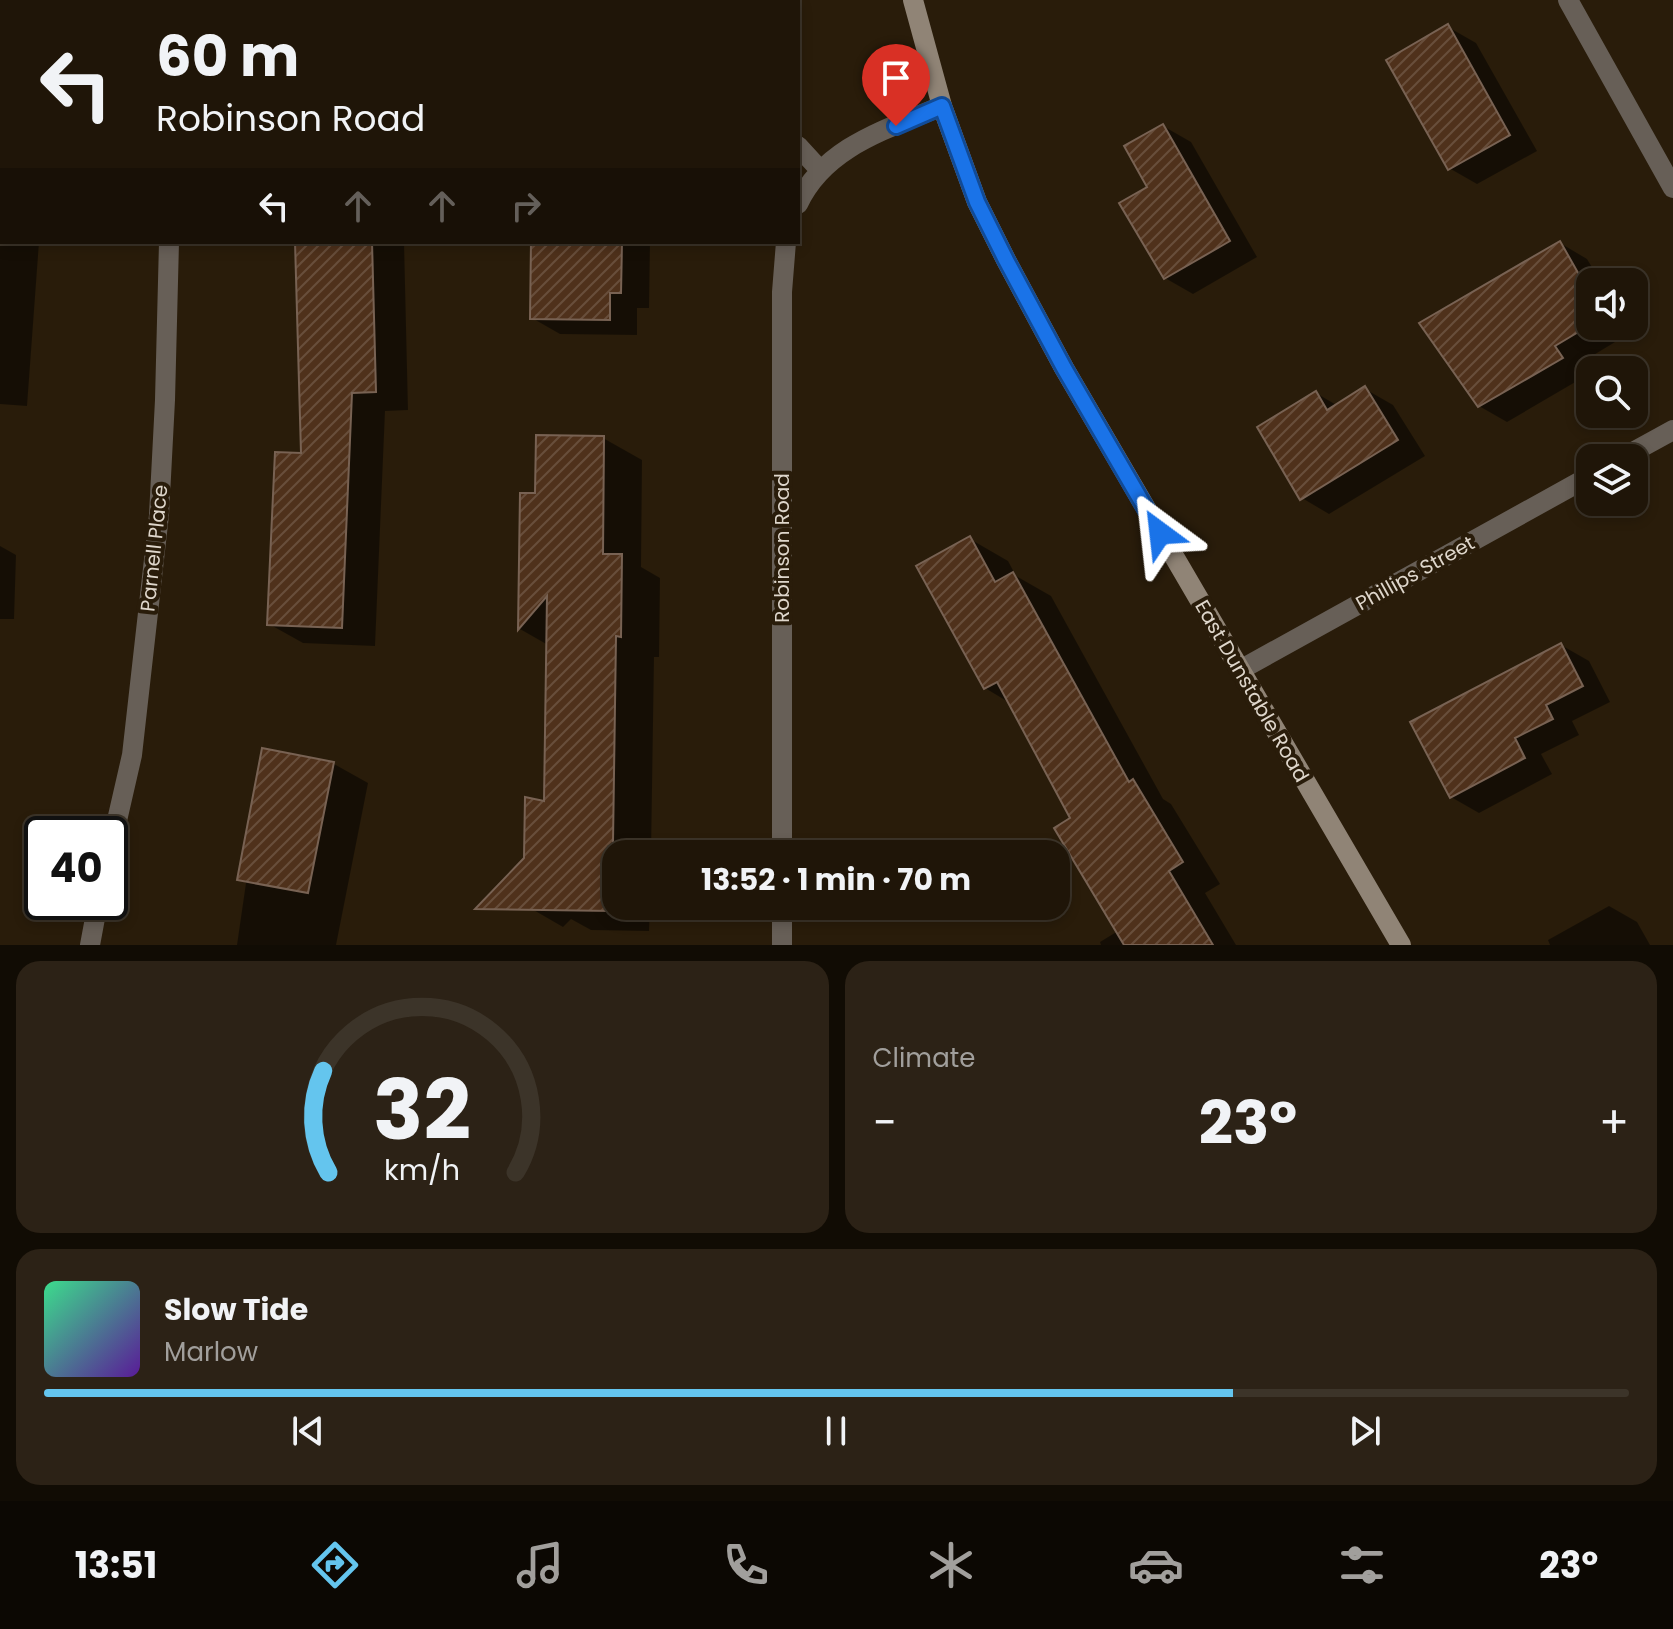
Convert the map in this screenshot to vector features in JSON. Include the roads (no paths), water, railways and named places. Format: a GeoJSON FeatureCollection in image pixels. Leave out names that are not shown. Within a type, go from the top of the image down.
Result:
{"type":"FeatureCollection","features":[{"type":"Feature","properties":{"kind":"street","name":"East Dunstable Road"},"geometry":{"type":"LineString","coordinates":[[913,0],[942,106],[977,202],[1006,260],[1064,368],[1401,945]]}},
{"type":"Feature","properties":{"kind":"street"},"geometry":{"type":"LineString","coordinates":[[1568,0],[1673,188]]}},
{"type":"Feature","properties":{"kind":"street"},"geometry":{"type":"LineString","coordinates":[[800,200],[820,170],[857,143],[942,106]]}},
{"type":"Feature","properties":{"kind":"street"},"geometry":{"type":"LineString","coordinates":[[800,148],[820,170]]}},
{"type":"Feature","properties":{"kind":"street","name":"Parnell Place"},"geometry":{"type":"LineString","coordinates":[[118,816],[132,755],[159,515],[169,244]]}},
{"type":"Feature","properties":{"kind":"street","name":"Robinson Road"},"geometry":{"type":"LineString","coordinates":[[782,840],[782,292],[786,244]]}},
{"type":"Feature","properties":{"kind":"street"},"geometry":{"type":"LineString","coordinates":[[1648,444],[1673,430]]}},
{"type":"Feature","properties":{"kind":"street","name":"Phillips Street"},"geometry":{"type":"LineString","coordinates":[[1240,670],[1576,484]]}},
{"type":"Feature","properties":{"kind":"street"},"geometry":{"type":"LineString","coordinates":[[90,945],[95,920]]}},
{"type":"Feature","properties":{"kind":"street"},"geometry":{"type":"LineString","coordinates":[[782,920],[782,945]]}}]}
